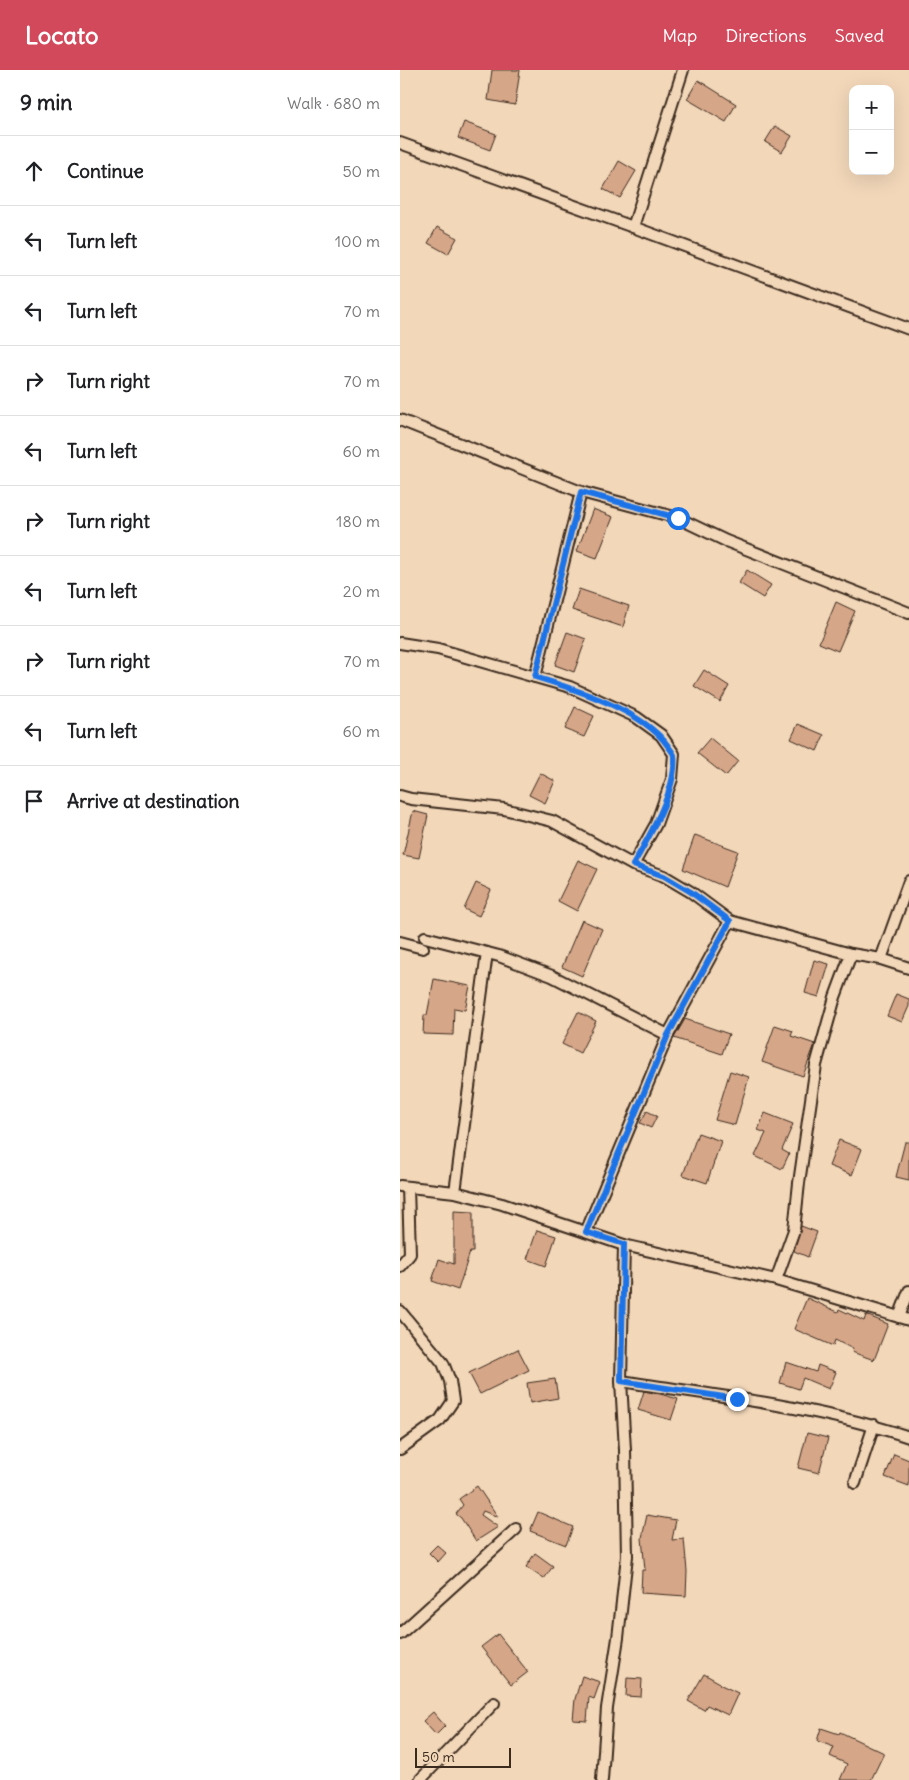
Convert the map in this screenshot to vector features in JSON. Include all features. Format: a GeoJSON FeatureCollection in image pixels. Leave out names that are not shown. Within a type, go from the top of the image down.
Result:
{"type":"FeatureCollection","features":[{"type":"Feature","properties":{"kind":"street"},"geometry":{"type":"LineString","coordinates":[[632,227],[683,70]]}},
{"type":"Feature","properties":{"kind":"street"},"geometry":{"type":"LineString","coordinates":[[400,144],[632,227],[909,330]]}},
{"type":"Feature","properties":{"kind":"street"},"geometry":{"type":"LineString","coordinates":[[400,420],[581,492],[678,518],[726,541],[908,610]]}},
{"type":"Feature","properties":{"kind":"street"},"geometry":{"type":"LineString","coordinates":[[535,677],[581,492]]}},
{"type":"Feature","properties":{"kind":"street"},"geometry":{"type":"LineString","coordinates":[[400,643],[438,649],[570,688],[636,717],[661,735],[674,754],[672,779],[656,824],[633,865]]}},
{"type":"Feature","properties":{"kind":"street"},"geometry":{"type":"LineString","coordinates":[[400,796],[411,799],[504,809],[552,821],[633,865],[664,876],[691,892],[730,921],[850,954],[881,959],[909,968]]}},
{"type":"Feature","properties":{"kind":"street"},"geometry":{"type":"LineString","coordinates":[[881,959],[909,881]]}},
{"type":"Feature","properties":{"kind":"street"},"geometry":{"type":"LineString","coordinates":[[586,1232],[668,1035],[730,921]]}},
{"type":"Feature","properties":{"kind":"street"},"geometry":{"type":"LineString","coordinates":[[426,937],[487,953],[552,976],[668,1035]]}},
{"type":"Feature","properties":{"kind":"street"},"geometry":{"type":"LineString","coordinates":[[400,942],[423,948]]}},
{"type":"Feature","properties":{"kind":"street"},"geometry":{"type":"LineString","coordinates":[[455,1192],[487,953]]}},
{"type":"Feature","properties":{"kind":"street"},"geometry":{"type":"LineString","coordinates":[[776,1280],[794,1230],[798,1183],[816,1065],[835,997],[850,954]]}},
{"type":"Feature","properties":{"kind":"street"},"geometry":{"type":"LineString","coordinates":[[400,1266],[410,1254],[404,1186],[455,1192],[502,1204],[624,1244],[776,1280],[904,1318],[909,1291]]}},
{"type":"Feature","properties":{"kind":"street"},"geometry":{"type":"LineString","coordinates":[[602,1780],[607,1708],[618,1638],[627,1556],[625,1450],[621,1381],[624,1244]]}},
{"type":"Feature","properties":{"kind":"street"},"geometry":{"type":"LineString","coordinates":[[400,1311],[443,1363],[454,1401],[440,1420],[400,1449]]}},
{"type":"Feature","properties":{"kind":"street"},"geometry":{"type":"LineString","coordinates":[[621,1381],[800,1408],[874,1425],[909,1437]]}},
{"type":"Feature","properties":{"kind":"street"},"geometry":{"type":"LineString","coordinates":[[855,1482],[874,1425]]}},
{"type":"Feature","properties":{"kind":"street"},"geometry":{"type":"LineString","coordinates":[[400,1634],[516,1529]]}},
{"type":"Feature","properties":{"kind":"street"},"geometry":{"type":"LineString","coordinates":[[421,1780],[494,1703]]}},
{"type":"Feature","properties":{"kind":"street"},"geometry":{"type":"LineString","coordinates":[[421,1780],[478,1728]]}},
{"type":"Feature","properties":{"kind":"building"},"geometry":{"type":"Polygon","coordinates":[[[492,70],[520,70],[515,105],[488,100],[492,70]]]}},
{"type":"Feature","properties":{"kind":"building"},"geometry":{"type":"Polygon","coordinates":[[[698,80],[736,104],[726,122],[687,99],[698,80]]]}},
{"type":"Feature","properties":{"kind":"building"},"geometry":{"type":"Polygon","coordinates":[[[464,122],[496,134],[490,150],[458,138],[464,122]]]}},
{"type":"Feature","properties":{"kind":"building"},"geometry":{"type":"Polygon","coordinates":[[[775,126],[792,136],[782,152],[765,142],[775,126]]]}},
{"type":"Feature","properties":{"kind":"building"},"geometry":{"type":"Polygon","coordinates":[[[619,161],[636,171],[620,198],[603,189],[619,161]]]}},
{"type":"Feature","properties":{"kind":"building"},"geometry":{"type":"Polygon","coordinates":[[[437,227],[457,238],[448,254],[428,243],[437,227]]]}},
{"type":"Feature","properties":{"kind":"building"},"geometry":{"type":"Polygon","coordinates":[[[593,509],[613,517],[597,558],[577,551],[593,509]]]}},
{"type":"Feature","properties":{"kind":"building"},"geometry":{"type":"Polygon","coordinates":[[[747,570],[771,585],[763,598],[739,583],[747,570]]]}},
{"type":"Feature","properties":{"kind":"building"},"geometry":{"type":"Polygon","coordinates":[[[579,589],[629,606],[623,627],[572,610],[579,589]]]}},
{"type":"Feature","properties":{"kind":"building"},"geometry":{"type":"Polygon","coordinates":[[[836,602],[855,611],[838,651],[819,643],[836,602]]]}},
{"type":"Feature","properties":{"kind":"building"},"geometry":{"type":"Polygon","coordinates":[[[567,632],[586,639],[574,672],[555,665],[567,632]]]}},
{"type":"Feature","properties":{"kind":"building"},"geometry":{"type":"Polygon","coordinates":[[[704,670],[729,686],[720,702],[694,686],[704,670]]]}},
{"type":"Feature","properties":{"kind":"building"},"geometry":{"type":"Polygon","coordinates":[[[575,707],[594,716],[584,737],[565,729],[575,707]]]}},
{"type":"Feature","properties":{"kind":"building"},"geometry":{"type":"Polygon","coordinates":[[[798,724],[824,735],[817,751],[791,739],[798,724]]]}},
{"type":"Feature","properties":{"kind":"building"},"geometry":{"type":"Polygon","coordinates":[[[710,738],[738,761],[726,776],[697,753],[710,738]]]}},
{"type":"Feature","properties":{"kind":"building"},"geometry":{"type":"Polygon","coordinates":[[[540,773],[555,781],[545,803],[529,795],[540,773]]]}},
{"type":"Feature","properties":{"kind":"building"},"geometry":{"type":"Polygon","coordinates":[[[413,811],[428,815],[419,858],[403,855],[413,811]]]}},
{"type":"Feature","properties":{"kind":"building"},"geometry":{"type":"Polygon","coordinates":[[[695,835],[738,851],[725,887],[683,869],[695,835]]]}},
{"type":"Feature","properties":{"kind":"building"},"geometry":{"type":"Polygon","coordinates":[[[578,860],[597,869],[577,911],[558,901],[578,860]]]}},
{"type":"Feature","properties":{"kind":"building"},"geometry":{"type":"Polygon","coordinates":[[[476,883],[491,890],[479,916],[464,909],[476,883]]]}},
{"type":"Feature","properties":{"kind":"building"},"geometry":{"type":"Polygon","coordinates":[[[582,920],[602,929],[582,976],[562,967],[582,920]]]}},
{"type":"Feature","properties":{"kind":"building"},"geometry":{"type":"Polygon","coordinates":[[[814,960],[829,964],[819,997],[805,993],[814,960]]]}},
{"type":"Feature","properties":{"kind":"building"},"geometry":{"type":"Polygon","coordinates":[[[434,979],[470,986],[465,1010],[454,1008],[453,1035],[423,1034],[424,1015],[427,1015],[434,979]]]}},
{"type":"Feature","properties":{"kind":"building"},"geometry":{"type":"Polygon","coordinates":[[[896,994],[909,999],[909,1006],[902,1022],[887,1016],[896,994]]]}},
{"type":"Feature","properties":{"kind":"building"},"geometry":{"type":"Polygon","coordinates":[[[578,1012],[596,1021],[580,1053],[562,1044],[578,1012]]]}},
{"type":"Feature","properties":{"kind":"building"},"geometry":{"type":"Polygon","coordinates":[[[685,1019],[729,1034],[722,1054],[674,1038],[685,1019]]]}},
{"type":"Feature","properties":{"kind":"building"},"geometry":{"type":"Polygon","coordinates":[[[775,1025],[793,1031],[791,1036],[815,1044],[803,1076],[762,1062],[775,1025]]]}},
{"type":"Feature","properties":{"kind":"building"},"geometry":{"type":"Polygon","coordinates":[[[730,1071],[749,1077],[735,1125],[715,1120],[730,1071]]]}},
{"type":"Feature","properties":{"kind":"building"},"geometry":{"type":"Polygon","coordinates":[[[647,1111],[657,1116],[651,1128],[640,1123],[647,1111]]]}},
{"type":"Feature","properties":{"kind":"building"},"geometry":{"type":"Polygon","coordinates":[[[765,1113],[793,1124],[782,1150],[789,1154],[782,1169],[755,1156],[766,1133],[758,1130],[765,1113]]]}},
{"type":"Feature","properties":{"kind":"building"},"geometry":{"type":"Polygon","coordinates":[[[698,1133],[721,1141],[707,1183],[683,1175],[698,1133]]]}},
{"type":"Feature","properties":{"kind":"building"},"geometry":{"type":"Polygon","coordinates":[[[839,1140],[862,1149],[852,1175],[829,1166],[839,1140]]]}},
{"type":"Feature","properties":{"kind":"building"},"geometry":{"type":"Polygon","coordinates":[[[905,1142],[909,1142],[909,1180],[896,1177],[905,1142]]]}},
{"type":"Feature","properties":{"kind":"building"},"geometry":{"type":"Polygon","coordinates":[[[454,1211],[473,1212],[473,1252],[470,1252],[458,1290],[432,1281],[439,1259],[454,1264],[454,1211]]]}},
{"type":"Feature","properties":{"kind":"building"},"geometry":{"type":"Polygon","coordinates":[[[801,1226],[817,1232],[808,1257],[794,1251],[801,1226]]]}},
{"type":"Feature","properties":{"kind":"building"},"geometry":{"type":"Polygon","coordinates":[[[537,1230],[556,1236],[546,1266],[527,1259],[537,1230]]]}},
{"type":"Feature","properties":{"kind":"building"},"geometry":{"type":"Polygon","coordinates":[[[807,1298],[838,1312],[839,1309],[864,1321],[866,1315],[888,1324],[874,1360],[852,1352],[853,1349],[835,1340],[833,1346],[794,1329],[807,1298]]]}},
{"type":"Feature","properties":{"kind":"building"},"geometry":{"type":"Polygon","coordinates":[[[518,1349],[529,1370],[480,1394],[469,1373],[518,1349]]]}},
{"type":"Feature","properties":{"kind":"building"},"geometry":{"type":"Polygon","coordinates":[[[786,1362],[816,1372],[818,1365],[836,1372],[829,1389],[803,1378],[799,1389],[780,1383],[786,1362]]]}},
{"type":"Feature","properties":{"kind":"building"},"geometry":{"type":"Polygon","coordinates":[[[555,1379],[558,1398],[530,1403],[527,1383],[555,1379]]]}},
{"type":"Feature","properties":{"kind":"building"},"geometry":{"type":"Polygon","coordinates":[[[644,1391],[678,1399],[671,1420],[638,1410],[644,1391]]]}},
{"type":"Feature","properties":{"kind":"building"},"geometry":{"type":"Polygon","coordinates":[[[807,1433],[828,1438],[819,1473],[798,1468],[807,1433]]]}},
{"type":"Feature","properties":{"kind":"building"},"geometry":{"type":"Polygon","coordinates":[[[894,1454],[909,1460],[909,1486],[885,1477],[894,1454]]]}},
{"type":"Feature","properties":{"kind":"building"},"geometry":{"type":"Polygon","coordinates":[[[477,1486],[498,1517],[483,1511],[481,1515],[498,1527],[476,1541],[461,1518],[456,1514],[463,1505],[459,1499],[477,1486]]]}},
{"type":"Feature","properties":{"kind":"building"},"geometry":{"type":"Polygon","coordinates":[[[538,1512],[573,1527],[566,1545],[530,1531],[538,1512]]]}},
{"type":"Feature","properties":{"kind":"building"},"geometry":{"type":"Polygon","coordinates":[[[647,1515],[676,1520],[672,1540],[684,1539],[687,1571],[686,1596],[641,1593],[642,1570],[645,1570],[642,1538],[647,1515]]]}},
{"type":"Feature","properties":{"kind":"building"},"geometry":{"type":"Polygon","coordinates":[[[437,1545],[446,1553],[438,1562],[429,1553],[437,1545]]]}},
{"type":"Feature","properties":{"kind":"building"},"geometry":{"type":"Polygon","coordinates":[[[535,1553],[553,1566],[544,1579],[526,1567],[535,1553]]]}},
{"type":"Feature","properties":{"kind":"building"},"geometry":{"type":"Polygon","coordinates":[[[498,1634],[528,1672],[511,1685],[481,1647],[498,1634]]]}},
{"type":"Feature","properties":{"kind":"building"},"geometry":{"type":"Polygon","coordinates":[[[704,1674],[738,1693],[728,1715],[707,1705],[704,1710],[688,1701],[704,1674]]]}},
{"type":"Feature","properties":{"kind":"building"},"geometry":{"type":"Polygon","coordinates":[[[582,1676],[600,1682],[594,1699],[589,1697],[587,1721],[573,1720],[575,1699],[582,1676]]]}},
{"type":"Feature","properties":{"kind":"building"},"geometry":{"type":"Polygon","coordinates":[[[627,1678],[642,1679],[641,1697],[626,1696],[627,1678]]]}},
{"type":"Feature","properties":{"kind":"building"},"geometry":{"type":"Polygon","coordinates":[[[433,1712],[445,1726],[436,1735],[423,1721],[433,1712]]]}},
{"type":"Feature","properties":{"kind":"building"},"geometry":{"type":"Polygon","coordinates":[[[821,1728],[839,1734],[840,1732],[884,1753],[871,1780],[840,1780],[847,1764],[830,1756],[834,1747],[817,1741],[821,1728]]]}},
{"type":"Feature","properties":{"kind":"route"},"geometry":{"type":"LineString","coordinates":[[678,518],[581,492],[535,677],[570,688],[636,717],[661,735],[674,754],[672,779],[656,824],[633,865],[664,876],[691,892],[730,921],[668,1035],[586,1232],[624,1244],[621,1381],[737,1399]]}}]}
